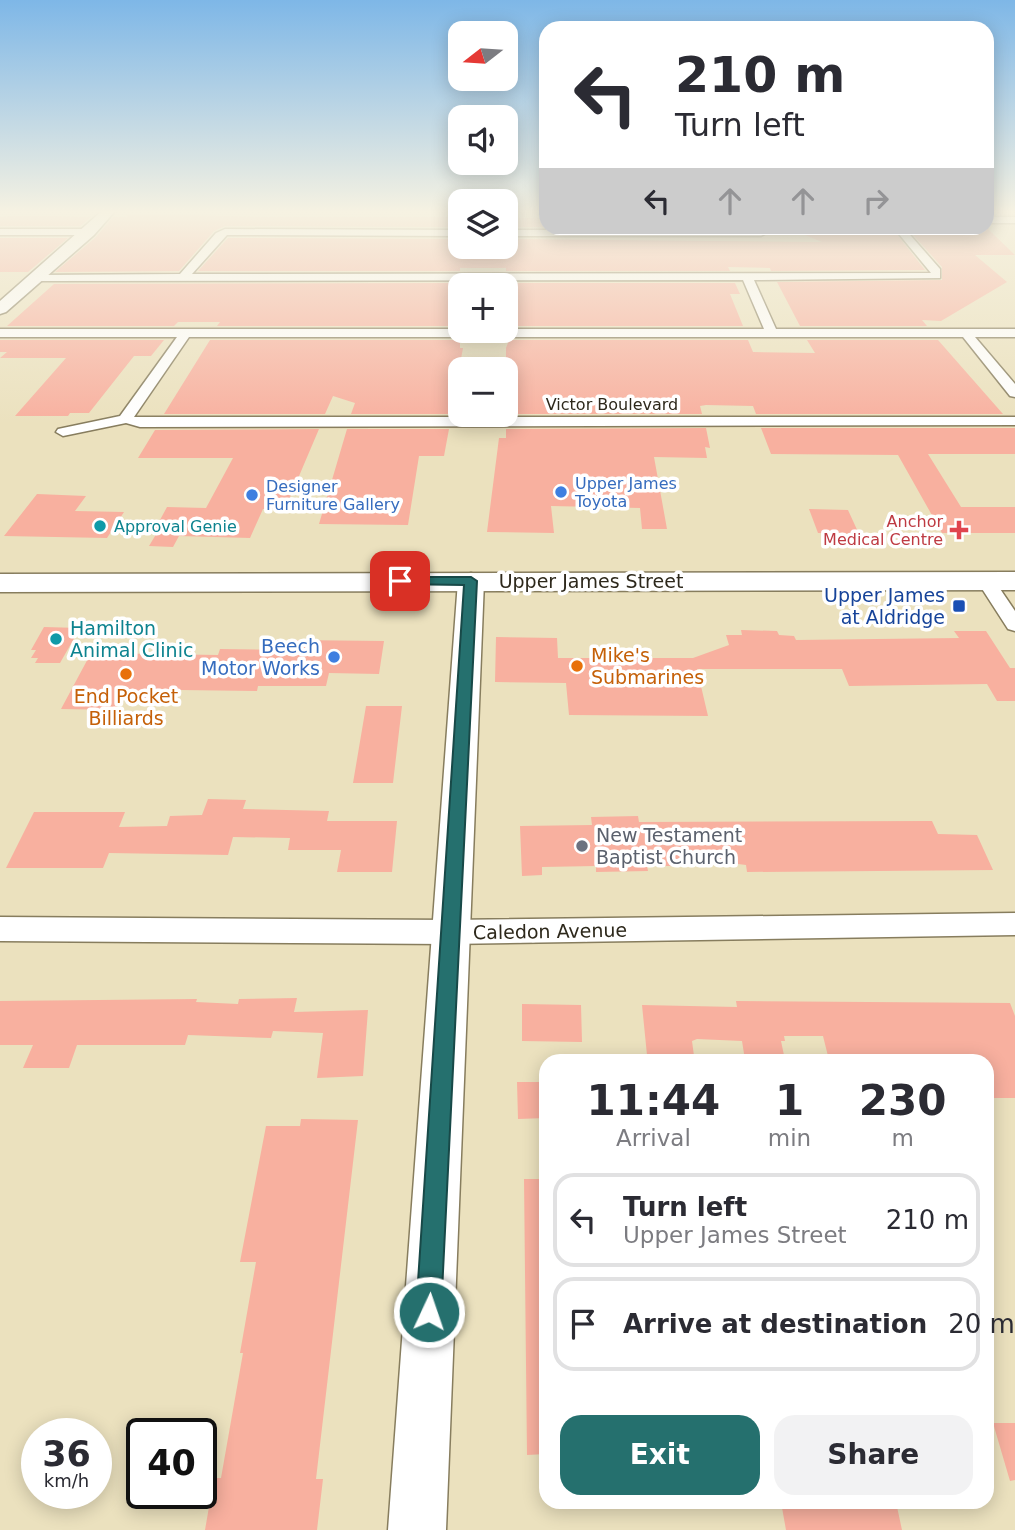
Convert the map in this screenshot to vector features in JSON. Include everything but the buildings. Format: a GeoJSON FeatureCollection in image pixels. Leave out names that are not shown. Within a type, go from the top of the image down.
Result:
{"type":"FeatureCollection","features":[{"type":"Feature","properties":{"kind":"main road","name":"Upper James Street"},"geometry":{"type":"LineString","coordinates":[[0,583],[1015,581]]}},
{"type":"Feature","properties":{"kind":"street"},"geometry":{"type":"LineString","coordinates":[[0,309],[33,281]]}},
{"type":"Feature","properties":{"kind":"street"},"geometry":{"type":"LineString","coordinates":[[749,281],[772,333]]}},
{"type":"Feature","properties":{"kind":"street"},"geometry":{"type":"LineString","coordinates":[[966,332],[1015,393]]}},
{"type":"Feature","properties":{"kind":"street"},"geometry":{"type":"LineString","coordinates":[[0,333],[1015,332]]}},
{"type":"Feature","properties":{"kind":"street"},"geometry":{"type":"LineString","coordinates":[[126,419],[128,411],[186,333]]}},
{"type":"Feature","properties":{"kind":"street","name":"Victor Boulevard"},"geometry":{"type":"LineString","coordinates":[[64,432],[126,419],[140,423],[1015,421]]}},
{"type":"Feature","properties":{"kind":"street"},"geometry":{"type":"LineString","coordinates":[[417,1530],[471,581]]}},
{"type":"Feature","properties":{"kind":"street"},"geometry":{"type":"LineString","coordinates":[[986,581],[1015,625]]}},
{"type":"Feature","properties":{"kind":"street","name":"Caledon Avenue"},"geometry":{"type":"LineString","coordinates":[[0,929],[449,932],[1015,924]]}},
{"type":"Feature","properties":{"kind":"place","name":"Upper James Toyota"},"geometry":{"type":"Point","coordinates":[561,492]}},
{"type":"Feature","properties":{"kind":"place","name":"Designer Furniture Gallery"},"geometry":{"type":"Point","coordinates":[252,495]}},
{"type":"Feature","properties":{"kind":"place","name":"Approval Genie"},"geometry":{"type":"Point","coordinates":[100,526]}},
{"type":"Feature","properties":{"kind":"place","name":"Anchor Medical Centre"},"geometry":{"type":"Point","coordinates":[959,530]}},
{"type":"Feature","properties":{"kind":"place","name":"Upper James at Aldridge"},"geometry":{"type":"Point","coordinates":[959,606]}},
{"type":"Feature","properties":{"kind":"place","name":"Hamilton Animal Clinic"},"geometry":{"type":"Point","coordinates":[56,639]}},
{"type":"Feature","properties":{"kind":"place","name":"Beech Motor Works"},"geometry":{"type":"Point","coordinates":[334,657]}},
{"type":"Feature","properties":{"kind":"place","name":"Mike's Submarines"},"geometry":{"type":"Point","coordinates":[577,666]}},
{"type":"Feature","properties":{"kind":"place","name":"End Pocket Billiards"},"geometry":{"type":"Point","coordinates":[126,674]}},
{"type":"Feature","properties":{"kind":"place","name":"New Testament Baptist Church"},"geometry":{"type":"Point","coordinates":[582,846]}},
{"type":"Feature","properties":{"kind":"route"},"geometry":{"type":"LineString","coordinates":[[400,581],[471,581],[450,908],[429,1312]]}}]}
